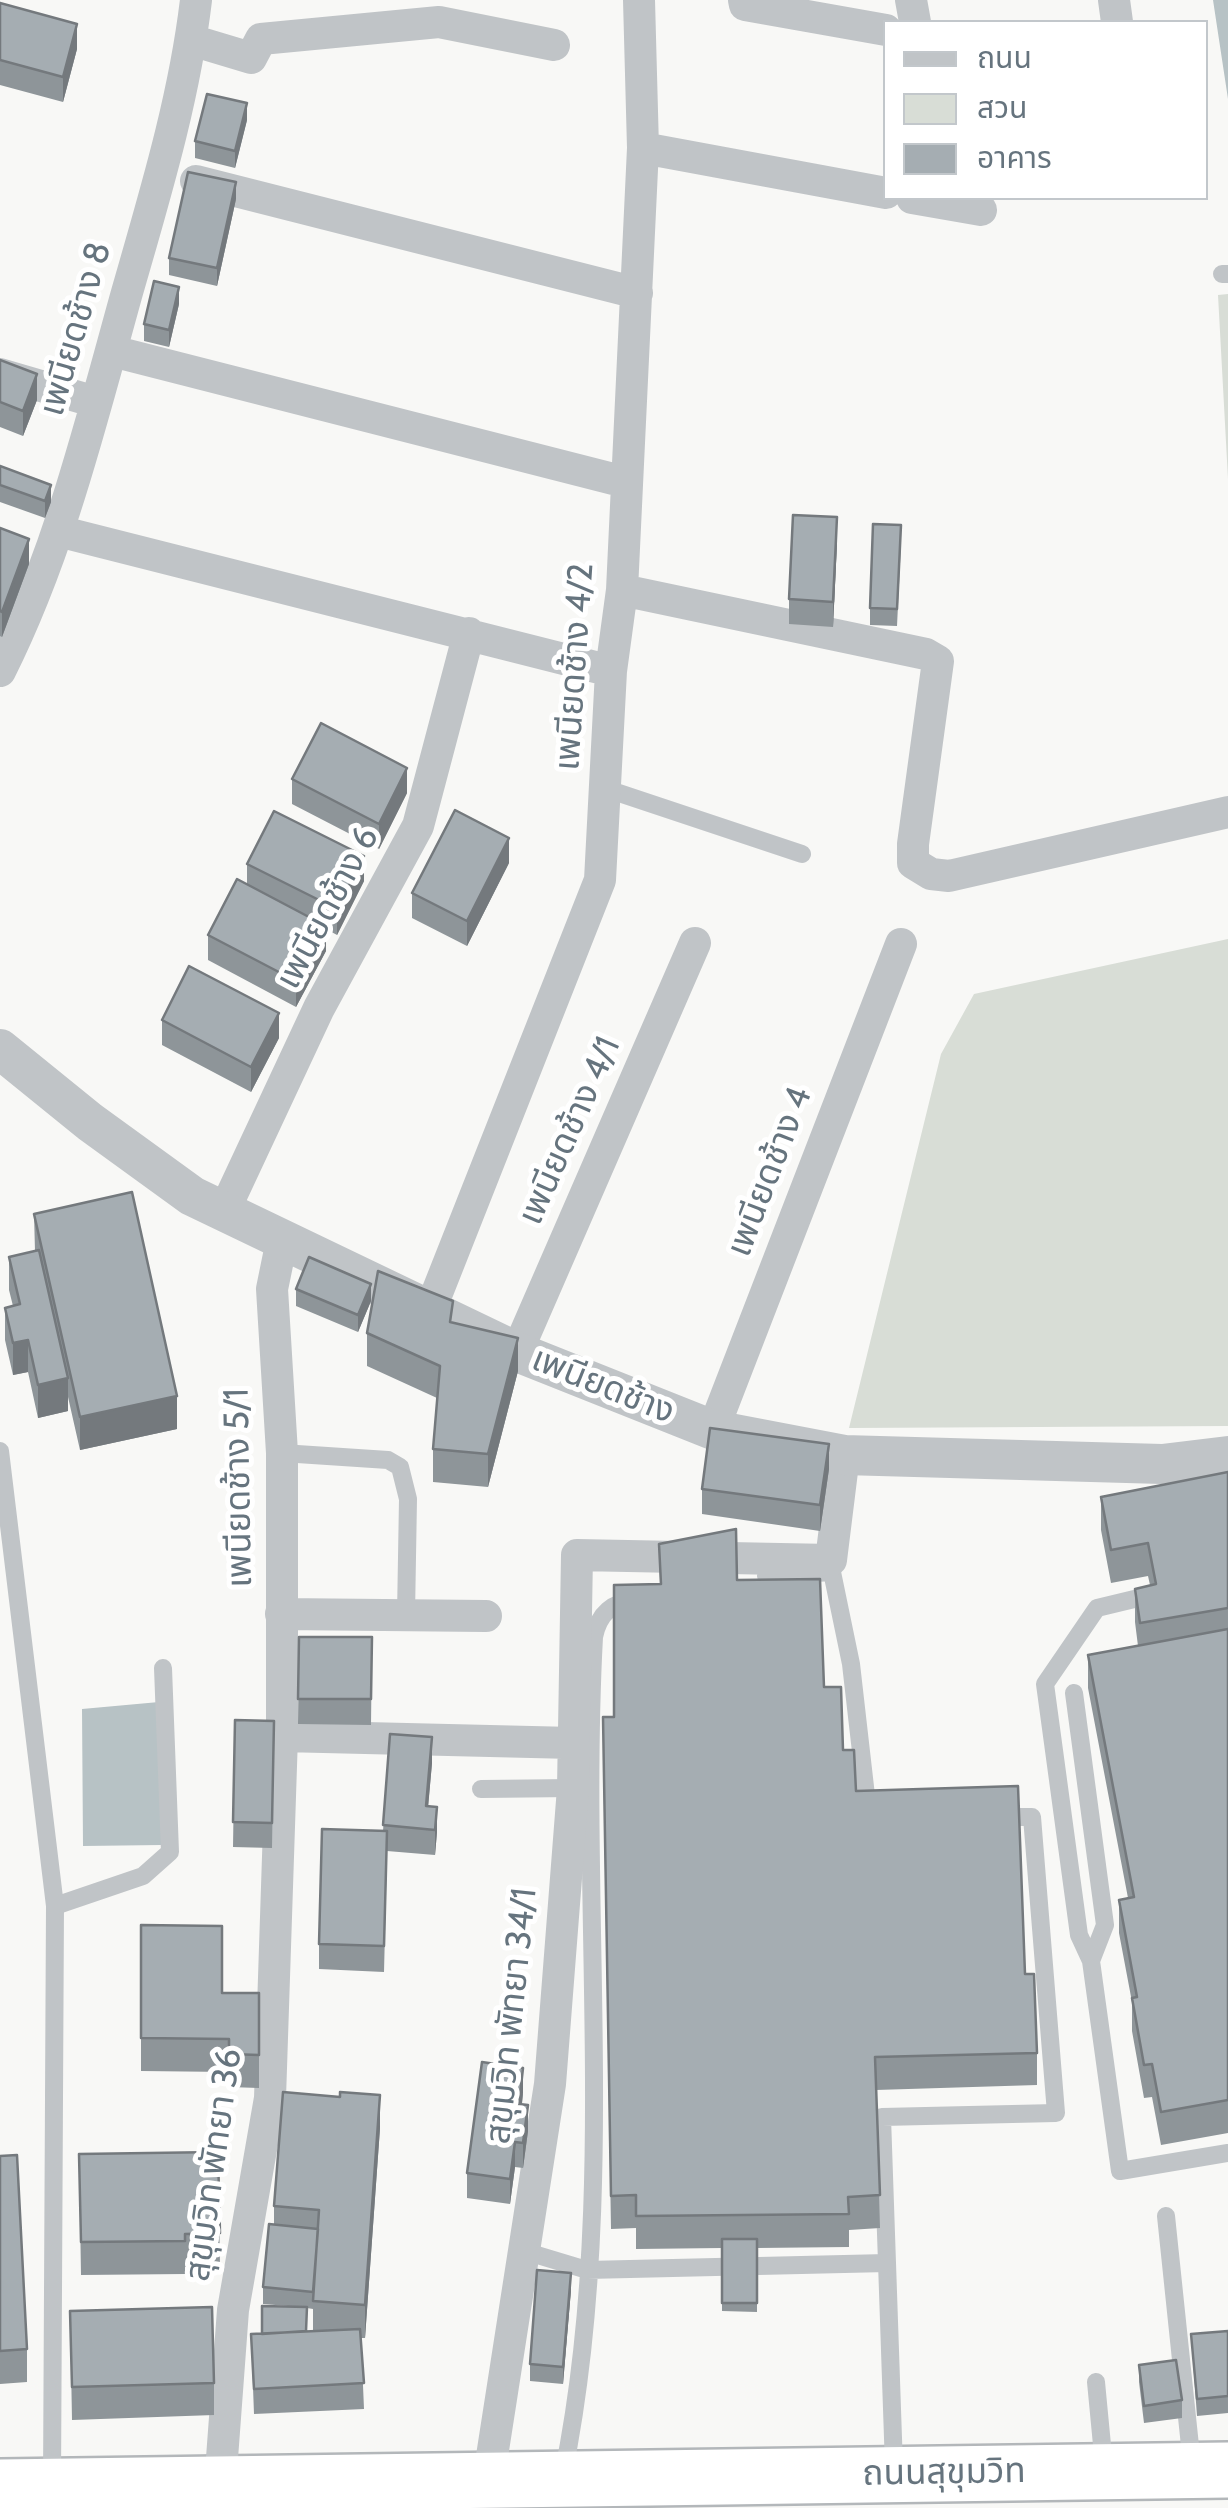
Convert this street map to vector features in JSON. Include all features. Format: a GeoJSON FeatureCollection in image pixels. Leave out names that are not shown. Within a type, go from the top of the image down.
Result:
{"type":"FeatureCollection","features":[{"type":"Feature","properties":{"kind":"highway","name":"ถนนสุขุมวิท"},"geometry":{"type":"LineString","coordinates":[[26,2487],[230,2496],[894,2472],[1210,2470]]}},
{"type":"Feature","properties":{"kind":"highway","name":"ถนนสุขุมวิท"},"geometry":{"type":"LineString","coordinates":[[230,2496],[488,2482],[661,2480]]}},
{"type":"Feature","properties":{"kind":"street","name":"เพนียดช้าง 8"},"geometry":{"type":"LineString","coordinates":[[1,665],[58,531],[112,351],[163,173],[196,0]]}},
{"type":"Feature","properties":{"kind":"street","name":"เพนียดช้าง 4/2"},"geometry":{"type":"LineString","coordinates":[[431,1308],[600,880],[611,670],[622,590],[644,148],[639,0]]}},
{"type":"Feature","properties":{"kind":"street"},"geometry":{"type":"LineString","coordinates":[[744,0],[745,6],[883,29]]}},
{"type":"Feature","properties":{"kind":"street"},"geometry":{"type":"LineString","coordinates":[[191,40],[251,58],[260,39],[439,22],[554,44]]}},
{"type":"Feature","properties":{"kind":"street"},"geometry":{"type":"LineString","coordinates":[[644,148],[883,192]]}},
{"type":"Feature","properties":{"kind":"street"},"geometry":{"type":"LineString","coordinates":[[163,173],[637,294]]}},
{"type":"Feature","properties":{"kind":"street"},"geometry":{"type":"LineString","coordinates":[[924,200],[981,210]]}},
{"type":"Feature","properties":{"kind":"street"},"geometry":{"type":"LineString","coordinates":[[112,351],[625,482]]}},
{"type":"Feature","properties":{"kind":"street"},"geometry":{"type":"LineString","coordinates":[[0,374],[96,402]]}},
{"type":"Feature","properties":{"kind":"street"},"geometry":{"type":"LineString","coordinates":[[58,531],[611,670]]}},
{"type":"Feature","properties":{"kind":"street"},"geometry":{"type":"LineString","coordinates":[[622,590],[926,654],[938,661],[913,844],[913,863],[931,874],[949,876],[1228,812]]}},
{"type":"Feature","properties":{"kind":"street","name":"เพนียดช้าง 6"},"geometry":{"type":"LineString","coordinates":[[224,1208],[319,1008],[418,826],[469,633]]}},
{"type":"Feature","properties":{"kind":"street","name":"เพนียดช้าง 4/1"},"geometry":{"type":"LineString","coordinates":[[517,1352],[695,943]]}},
{"type":"Feature","properties":{"kind":"street","name":"เพนียดช้าง 4"},"geometry":{"type":"LineString","coordinates":[[713,1430],[901,944]]}},
{"type":"Feature","properties":{"kind":"street","name":"เพนียดช้าง"},"geometry":{"type":"LineString","coordinates":[[0,1049],[192,1196],[224,1208],[282,1240],[517,1352],[713,1430],[844,1454],[1162,1464],[1228,1456]]}},
{"type":"Feature","properties":{"kind":"street","name":"เพนียดช้าง 5/1"},"geometry":{"type":"LineString","coordinates":[[282,1240],[272,1289],[282,1453],[282,1736]]}},
{"type":"Feature","properties":{"kind":"street","name":"สุขุมวิท พัทยา 34/1"},"geometry":{"type":"LineString","coordinates":[[488,2482],[550,2084],[573,1788],[577,1555],[831,1560],[844,1454]]}},
{"type":"Feature","properties":{"kind":"street"},"geometry":{"type":"LineString","coordinates":[[280,1614],[486,1616]]}},
{"type":"Feature","properties":{"kind":"street"},"geometry":{"type":"LineString","coordinates":[[282,1736],[573,1743]]}},
{"type":"Feature","properties":{"kind":"street","name":"สุขุมวิท พัทยา 36"},"geometry":{"type":"LineString","coordinates":[[230,2496],[233,2310],[270,2098],[282,1736]]}},
{"type":"Feature","properties":{"kind":"lane"},"geometry":{"type":"LineString","coordinates":[[607,789],[802,854]]}},
{"type":"Feature","properties":{"kind":"lane"},"geometry":{"type":"LineString","coordinates":[[0,1451],[54,1906],[26,2487]]}},
{"type":"Feature","properties":{"kind":"lane"},"geometry":{"type":"LineString","coordinates":[[282,1453],[388,1460],[400,1467],[408,1499],[406,1615]]}},
{"type":"Feature","properties":{"kind":"lane"},"geometry":{"type":"LineString","coordinates":[[766,1576],[832,1572],[852,1664],[869,1819],[887,1819]]}},
{"type":"Feature","properties":{"kind":"lane"},"geometry":{"type":"LineString","coordinates":[[1151,1595],[1097,1608],[1045,1684],[1079,1934],[1091,1960],[1120,2171],[1228,2153]]}},
{"type":"Feature","properties":{"kind":"lane"},"geometry":{"type":"LineString","coordinates":[[562,2481],[580,2395],[587,2270],[594,2077],[594,1637],[601,1615],[612,1606],[643,1600]]}},
{"type":"Feature","properties":{"kind":"lane"},"geometry":{"type":"LineString","coordinates":[[54,1906],[142,1876],[170,1852],[162,1668]]}},
{"type":"Feature","properties":{"kind":"lane"},"geometry":{"type":"LineString","coordinates":[[1074,1694],[1105,1925],[1091,1960]]}},
{"type":"Feature","properties":{"kind":"lane"},"geometry":{"type":"LineString","coordinates":[[481,1790],[573,1788]]}},
{"type":"Feature","properties":{"kind":"lane"},"geometry":{"type":"LineString","coordinates":[[894,2472],[882,2117],[1056,2113],[1032,1817],[978,1818]]}},
{"type":"Feature","properties":{"kind":"lane"},"geometry":{"type":"LineString","coordinates":[[1166,2216],[1210,2470]]}},
{"type":"Feature","properties":{"kind":"lane"},"geometry":{"type":"LineString","coordinates":[[524,2251],[587,2270],[887,2263]]}},
{"type":"Feature","properties":{"kind":"lane"},"geometry":{"type":"LineString","coordinates":[[1096,2382],[1105,2471]]}},
{"type":"Feature","properties":{"kind":"green space"},"geometry":{"type":"Polygon","coordinates":[[[1228,294],[1228,479],[1218,295],[1228,294]]]}},
{"type":"Feature","properties":{"kind":"green space"},"geometry":{"type":"Polygon","coordinates":[[[1228,939],[1228,1426],[849,1428],[941,1054],[974,994],[1228,939]]]}},
{"type":"Feature","properties":{"kind":"shaded area"},"geometry":{"type":"Polygon","coordinates":[[[1213,0],[1228,0],[1228,99],[1213,0]]]}},
{"type":"Feature","properties":{"kind":"shaded area"},"geometry":{"type":"Polygon","coordinates":[[[159,1702],[162,1845],[83,1846],[82,1709],[159,1702]]]}},
{"type":"Feature","properties":{"kind":"building"},"geometry":{"type":"Polygon","coordinates":[[[0,3],[77,24],[63,77],[0,60],[0,3]]]}},
{"type":"Feature","properties":{"kind":"building"},"geometry":{"type":"Polygon","coordinates":[[[207,94],[247,103],[235,151],[195,141],[207,94]]]}},
{"type":"Feature","properties":{"kind":"building"},"geometry":{"type":"Polygon","coordinates":[[[188,172],[236,182],[217,268],[169,258],[188,172]]]}},
{"type":"Feature","properties":{"kind":"building"},"geometry":{"type":"Polygon","coordinates":[[[154,281],[179,287],[169,330],[144,324],[154,281]]]}},
{"type":"Feature","properties":{"kind":"building"},"geometry":{"type":"Polygon","coordinates":[[[0,360],[37,374],[23,411],[0,402],[0,360]]]}},
{"type":"Feature","properties":{"kind":"building"},"geometry":{"type":"Polygon","coordinates":[[[0,466],[51,485],[45,501],[0,485],[0,466]]]}},
{"type":"Feature","properties":{"kind":"building"},"geometry":{"type":"Polygon","coordinates":[[[793,515],[837,517],[833,602],[789,599],[793,515]]]}},
{"type":"Feature","properties":{"kind":"building"},"geometry":{"type":"Polygon","coordinates":[[[873,524],[901,525],[897,609],[870,608],[873,524]]]}},
{"type":"Feature","properties":{"kind":"building"},"geometry":{"type":"Polygon","coordinates":[[[0,528],[29,539],[2,612],[0,611],[0,528]]]}},
{"type":"Feature","properties":{"kind":"building"},"geometry":{"type":"Polygon","coordinates":[[[321,723],[407,768],[379,824],[292,779],[321,723]]]}},
{"type":"Feature","properties":{"kind":"building"},"geometry":{"type":"Polygon","coordinates":[[[455,810],[509,838],[467,921],[412,893],[455,810]]]}},
{"type":"Feature","properties":{"kind":"building"},"geometry":{"type":"Polygon","coordinates":[[[274,811],[364,856],[337,909],[247,864],[274,811]]]}},
{"type":"Feature","properties":{"kind":"building"},"geometry":{"type":"Polygon","coordinates":[[[237,879],[326,926],[296,981],[208,935],[237,879]]]}},
{"type":"Feature","properties":{"kind":"building"},"geometry":{"type":"Polygon","coordinates":[[[189,966],[279,1013],[251,1067],[162,1020],[189,966]]]}},
{"type":"Feature","properties":{"kind":"building"},"geometry":{"type":"Polygon","coordinates":[[[132,1192],[177,1396],[80,1417],[34,1214],[132,1192]]]}},
{"type":"Feature","properties":{"kind":"building"},"geometry":{"type":"Polygon","coordinates":[[[39,1250],[68,1378],[38,1385],[28,1340],[13,1343],[5,1308],[20,1304],[9,1257],[39,1250]]]}},
{"type":"Feature","properties":{"kind":"building"},"geometry":{"type":"Polygon","coordinates":[[[309,1257],[371,1284],[358,1315],[296,1289],[309,1257]]]}},
{"type":"Feature","properties":{"kind":"building"},"geometry":{"type":"Polygon","coordinates":[[[378,1271],[453,1301],[450,1322],[518,1338],[488,1454],[433,1449],[440,1366],[367,1333],[378,1271]]]}},
{"type":"Feature","properties":{"kind":"building"},"geometry":{"type":"Polygon","coordinates":[[[710,1428],[829,1444],[820,1505],[702,1489],[710,1428]]]}},
{"type":"Feature","properties":{"kind":"building"},"geometry":{"type":"Polygon","coordinates":[[[1228,1472],[1228,1608],[1140,1623],[1135,1589],[1156,1584],[1148,1543],[1111,1550],[1101,1497],[1228,1472]]]}},
{"type":"Feature","properties":{"kind":"building"},"geometry":{"type":"Polygon","coordinates":[[[736,1529],[737,1580],[820,1579],[824,1687],[841,1687],[843,1750],[854,1750],[856,1791],[1018,1786],[1025,1974],[1034,1974],[1037,2053],[875,2057],[880,2195],[848,2197],[849,2214],[636,2216],[636,2195],[611,2196],[603,1717],[614,1717],[614,1585],[661,1584],[659,1544],[736,1529]]]}},
{"type":"Feature","properties":{"kind":"building"},"geometry":{"type":"Polygon","coordinates":[[[1228,1629],[1228,2100],[1161,2112],[1152,2064],[1144,2065],[1132,1998],[1137,1997],[1119,1900],[1134,1897],[1088,1655],[1228,1629]]]}},
{"type":"Feature","properties":{"kind":"building"},"geometry":{"type":"Polygon","coordinates":[[[299,1637],[372,1637],[371,1699],[298,1699],[299,1637]]]}},
{"type":"Feature","properties":{"kind":"building"},"geometry":{"type":"Polygon","coordinates":[[[235,1720],[274,1721],[272,1823],[233,1822],[235,1720]]]}},
{"type":"Feature","properties":{"kind":"building"},"geometry":{"type":"Polygon","coordinates":[[[390,1734],[432,1737],[426,1806],[437,1807],[435,1830],[383,1825],[390,1734]]]}},
{"type":"Feature","properties":{"kind":"building"},"geometry":{"type":"Polygon","coordinates":[[[322,1829],[387,1831],[384,1946],[319,1944],[322,1829]]]}},
{"type":"Feature","properties":{"kind":"building"},"geometry":{"type":"Polygon","coordinates":[[[141,1925],[222,1926],[222,1993],[259,1993],[259,2055],[229,2054],[229,2039],[141,2038],[141,1925]]]}},
{"type":"Feature","properties":{"kind":"building"},"geometry":{"type":"Polygon","coordinates":[[[482,2062],[523,2068],[519,2104],[528,2105],[523,2143],[515,2142],[510,2179],[467,2173],[482,2062]]]}},
{"type":"Feature","properties":{"kind":"building"},"geometry":{"type":"Polygon","coordinates":[[[283,2092],[340,2097],[340,2092],[380,2095],[365,2305],[313,2301],[319,2210],[274,2206],[283,2092]]]}},
{"type":"Feature","properties":{"kind":"building"},"geometry":{"type":"Polygon","coordinates":[[[218,2152],[220,2233],[185,2234],[185,2241],[81,2242],[79,2154],[218,2152]]]}},
{"type":"Feature","properties":{"kind":"building"},"geometry":{"type":"Polygon","coordinates":[[[17,2155],[27,2349],[0,2351],[0,2156],[17,2155]]]}},
{"type":"Feature","properties":{"kind":"building"},"geometry":{"type":"Polygon","coordinates":[[[269,2224],[318,2229],[313,2292],[263,2287],[269,2224]]]}},
{"type":"Feature","properties":{"kind":"building"},"geometry":{"type":"Polygon","coordinates":[[[722,2239],[757,2239],[757,2303],[722,2303],[722,2239]]]}},
{"type":"Feature","properties":{"kind":"building"},"geometry":{"type":"Polygon","coordinates":[[[537,2270],[571,2273],[563,2367],[530,2364],[537,2270]]]}},
{"type":"Feature","properties":{"kind":"building"},"geometry":{"type":"Polygon","coordinates":[[[262,2306],[307,2307],[306,2331],[262,2334],[262,2306]]]}},
{"type":"Feature","properties":{"kind":"building"},"geometry":{"type":"Polygon","coordinates":[[[212,2307],[214,2383],[72,2387],[70,2311],[212,2307]]]}},
{"type":"Feature","properties":{"kind":"building"},"geometry":{"type":"Polygon","coordinates":[[[360,2329],[364,2383],[254,2389],[251,2334],[360,2329]]]}},
{"type":"Feature","properties":{"kind":"building"},"geometry":{"type":"Polygon","coordinates":[[[1228,2331],[1228,2396],[1197,2399],[1191,2334],[1228,2331]]]}},
{"type":"Feature","properties":{"kind":"building"},"geometry":{"type":"Polygon","coordinates":[[[1176,2360],[1182,2400],[1144,2406],[1139,2365],[1176,2360]]]}}]}
